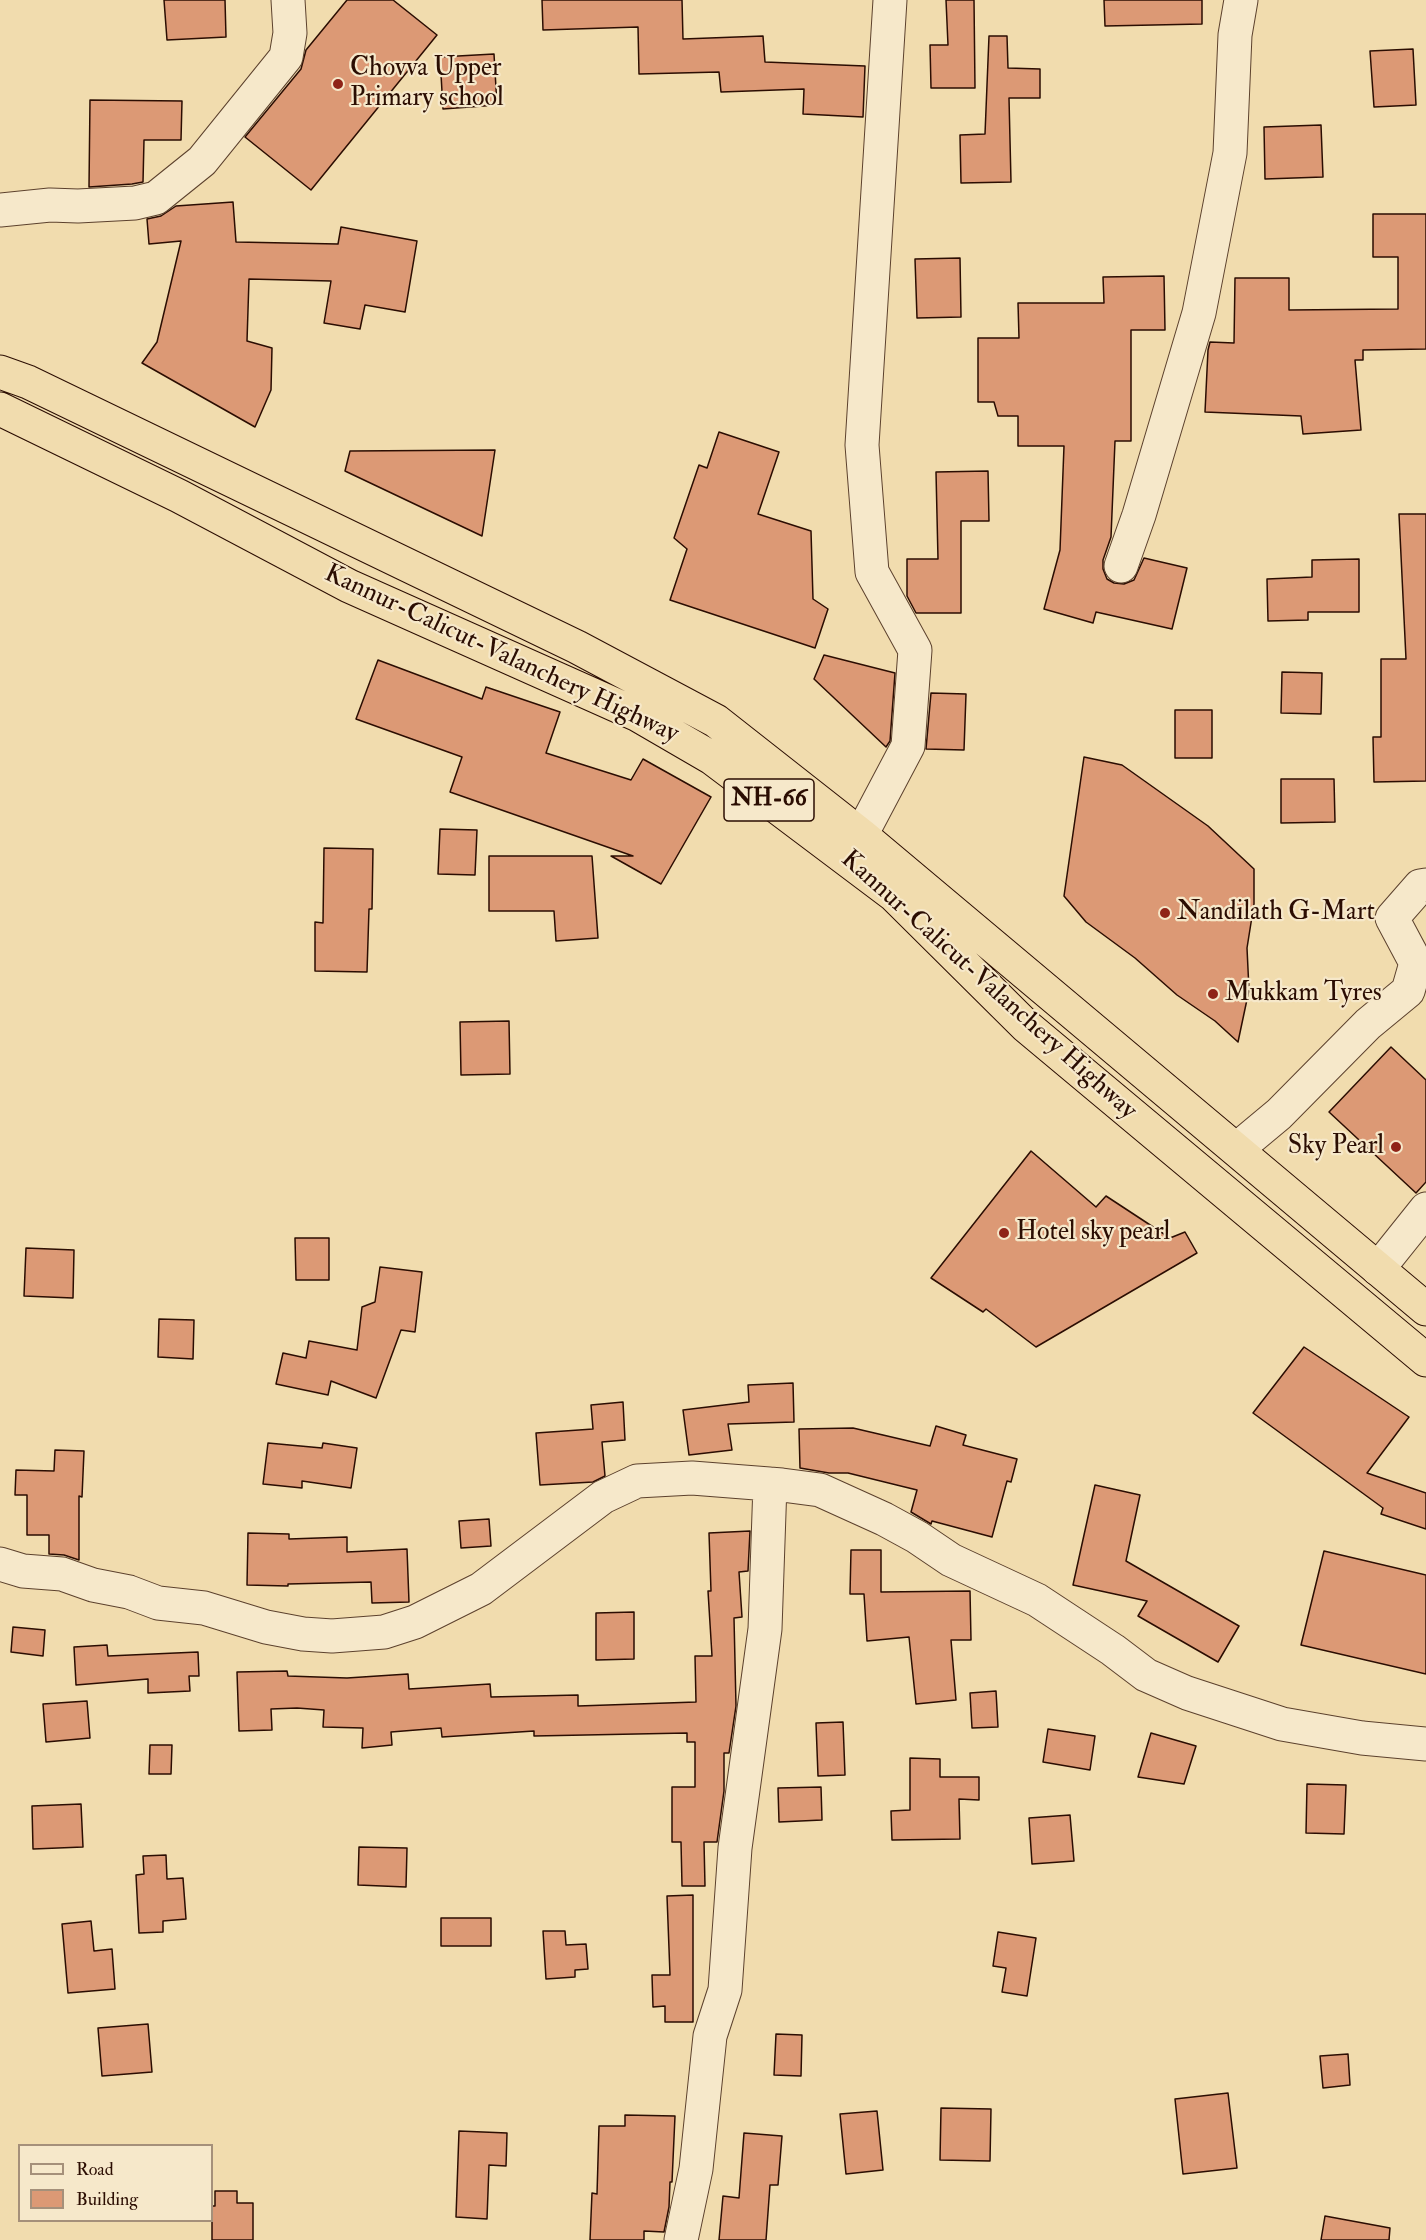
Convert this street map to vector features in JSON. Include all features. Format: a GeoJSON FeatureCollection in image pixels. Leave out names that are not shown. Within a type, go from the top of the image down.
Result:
{"type":"FeatureCollection","features":[{"type":"Feature","properties":{"kind":"highway","name":"Kannur-Calicut-Valanchery Highway"},"geometry":{"type":"LineString","coordinates":[[0,372],[27,382],[577,647],[716,721],[861,835],[1426,1309]]}},
{"type":"Feature","properties":{"kind":"highway","name":"Kannur-Calicut-Valanchery Highway"},"geometry":{"type":"LineString","coordinates":[[0,409],[179,496],[349,586],[638,715],[712,758],[894,895],[1026,1026],[1426,1360]]}},
{"type":"Feature","properties":{"kind":"street"},"geometry":{"type":"LineString","coordinates":[[0,210],[50,205],[135,203],[156,198],[202,161],[286,57],[290,33],[288,0]]}},
{"type":"Feature","properties":{"kind":"street"},"geometry":{"type":"LineString","coordinates":[[861,835],[908,747],[915,650],[872,572],[862,445],[890,0]]}},
{"type":"Feature","properties":{"kind":"street"},"geometry":{"type":"LineString","coordinates":[[1121,566],[1139,514],[1199,313],[1230,153],[1235,35],[1241,0]]}},
{"type":"Feature","properties":{"kind":"street"},"geometry":{"type":"LineString","coordinates":[[1237,1149],[1279,1114],[1368,1024],[1408,991],[1416,963],[1392,918],[1420,886],[1426,885]]}},
{"type":"Feature","properties":{"kind":"street"},"geometry":{"type":"LineString","coordinates":[[1378,1269],[1426,1209]]}},
{"type":"Feature","properties":{"kind":"street"},"geometry":{"type":"LineString","coordinates":[[0,1564],[23,1571],[62,1574],[93,1586],[129,1592],[158,1603],[204,1608],[266,1627],[303,1634],[332,1636],[384,1632],[415,1622],[481,1589],[603,1497],[637,1481],[692,1478],[820,1490],[884,1519],[951,1560],[1037,1600],[1113,1650],[1146,1675],[1187,1693],[1233,1710],[1282,1724],[1362,1738],[1426,1744]]}},
{"type":"Feature","properties":{"kind":"street"},"geometry":{"type":"LineString","coordinates":[[681,2240],[696,2169],[710,2036],[725,1990],[736,1837],[765,1629],[770,1484]]}},
{"type":"Feature","properties":{"kind":"building"},"geometry":{"type":"Polygon","coordinates":[[[164,0],[225,0],[226,37],[167,40],[164,0]]]}},
{"type":"Feature","properties":{"kind":"building","name":"Chovva Upper Primary school"},"geometry":{"type":"Polygon","coordinates":[[[347,0],[393,0],[437,35],[311,190],[245,137],[301,69],[306,50],[347,0]]]}},
{"type":"Feature","properties":{"kind":"building"},"geometry":{"type":"Polygon","coordinates":[[[542,0],[682,0],[683,39],[763,36],[765,62],[865,66],[863,117],[803,114],[804,89],[721,92],[719,72],[639,74],[638,27],[543,30],[542,0]]]}},
{"type":"Feature","properties":{"kind":"building"},"geometry":{"type":"Polygon","coordinates":[[[946,0],[974,0],[975,88],[931,88],[930,45],[948,45],[946,0]]]}},
{"type":"Feature","properties":{"kind":"building"},"geometry":{"type":"Polygon","coordinates":[[[1104,0],[1202,0],[1202,24],[1105,26],[1104,0]]]}},
{"type":"Feature","properties":{"kind":"building"},"geometry":{"type":"Polygon","coordinates":[[[989,36],[1007,36],[1008,68],[1040,69],[1040,98],[1009,98],[1011,182],[961,183],[960,135],[985,134],[989,36]]]}},
{"type":"Feature","properties":{"kind":"building"},"geometry":{"type":"Polygon","coordinates":[[[1413,49],[1416,105],[1374,107],[1370,51],[1413,49]]]}},
{"type":"Feature","properties":{"kind":"building"},"geometry":{"type":"Polygon","coordinates":[[[494,54],[497,105],[443,109],[440,57],[494,54]]]}},
{"type":"Feature","properties":{"kind":"building"},"geometry":{"type":"Polygon","coordinates":[[[90,100],[182,101],[181,140],[144,140],[143,182],[89,187],[90,100]]]}},
{"type":"Feature","properties":{"kind":"building"},"geometry":{"type":"Polygon","coordinates":[[[1321,125],[1323,177],[1265,179],[1264,127],[1321,125]]]}},
{"type":"Feature","properties":{"kind":"building"},"geometry":{"type":"Polygon","coordinates":[[[233,202],[236,242],[338,244],[341,227],[417,241],[405,312],[365,305],[360,329],[324,323],[331,281],[249,279],[247,341],[272,348],[271,390],[255,427],[142,363],[157,342],[181,241],[149,244],[147,219],[161,216],[176,206],[233,202]]]}},
{"type":"Feature","properties":{"kind":"building"},"geometry":{"type":"Polygon","coordinates":[[[1373,214],[1426,214],[1426,349],[1363,350],[1363,360],[1355,360],[1361,430],[1303,434],[1301,416],[1205,412],[1210,342],[1234,343],[1235,278],[1289,278],[1289,310],[1398,309],[1398,257],[1373,257],[1373,214]]]}},
{"type":"Feature","properties":{"kind":"building"},"geometry":{"type":"Polygon","coordinates":[[[960,258],[961,317],[917,318],[915,259],[960,258]]]}},
{"type":"Feature","properties":{"kind":"building"},"geometry":{"type":"Polygon","coordinates":[[[1164,276],[1165,330],[1131,330],[1131,441],[1115,441],[1111,537],[1103,560],[1103,569],[1107,579],[1114,583],[1124,584],[1134,580],[1144,558],[1187,568],[1172,629],[1096,612],[1093,623],[1044,609],[1060,550],[1064,446],[1018,446],[1018,416],[998,416],[994,402],[978,402],[978,338],[1019,338],[1018,303],[1104,303],[1103,277],[1164,276]]]}},
{"type":"Feature","properties":{"kind":"building"},"geometry":{"type":"Polygon","coordinates":[[[719,432],[779,452],[758,514],[811,531],[813,599],[828,609],[815,648],[670,600],[687,549],[674,538],[699,465],[707,468],[719,432]]]}},
{"type":"Feature","properties":{"kind":"building"},"geometry":{"type":"Polygon","coordinates":[[[495,450],[482,536],[345,471],[350,451],[495,450]]]}},
{"type":"Feature","properties":{"kind":"building"},"geometry":{"type":"Polygon","coordinates":[[[988,471],[989,521],[961,521],[961,613],[916,613],[907,596],[907,559],[938,559],[936,472],[988,471]]]}},
{"type":"Feature","properties":{"kind":"building"},"geometry":{"type":"Polygon","coordinates":[[[1399,514],[1426,514],[1426,781],[1374,782],[1373,737],[1381,737],[1381,659],[1406,659],[1399,514]]]}},
{"type":"Feature","properties":{"kind":"building"},"geometry":{"type":"Polygon","coordinates":[[[1359,559],[1359,612],[1308,612],[1308,620],[1268,621],[1267,579],[1312,577],[1312,560],[1359,559]]]}},
{"type":"Feature","properties":{"kind":"building"},"geometry":{"type":"Polygon","coordinates":[[[824,655],[895,673],[890,741],[886,747],[814,679],[824,655]]]}},
{"type":"Feature","properties":{"kind":"building"},"geometry":{"type":"Polygon","coordinates":[[[378,660],[482,699],[486,687],[560,712],[546,753],[631,780],[643,759],[711,797],[661,884],[611,856],[633,856],[450,792],[462,757],[356,719],[378,660]]]}},
{"type":"Feature","properties":{"kind":"building"},"geometry":{"type":"Polygon","coordinates":[[[1282,672],[1322,673],[1321,714],[1281,713],[1282,672]]]}},
{"type":"Feature","properties":{"kind":"building"},"geometry":{"type":"Polygon","coordinates":[[[931,693],[966,694],[964,750],[926,749],[931,693]]]}},
{"type":"Feature","properties":{"kind":"building"},"geometry":{"type":"Polygon","coordinates":[[[1175,710],[1212,710],[1212,758],[1175,758],[1175,710]]]}},
{"type":"Feature","properties":{"kind":"building","name":"Nandilath G-Mart"},"geometry":{"type":"Polygon","coordinates":[[[1084,757],[1122,765],[1208,826],[1254,869],[1254,904],[1247,948],[1249,990],[1238,1042],[1215,1021],[1177,995],[1135,958],[1086,922],[1064,896],[1084,757]]]}},
{"type":"Feature","properties":{"kind":"building"},"geometry":{"type":"Polygon","coordinates":[[[1281,779],[1334,779],[1335,822],[1281,823],[1281,779]]]}},
{"type":"Feature","properties":{"kind":"building"},"geometry":{"type":"Polygon","coordinates":[[[440,829],[477,830],[475,875],[438,874],[440,829]]]}},
{"type":"Feature","properties":{"kind":"building"},"geometry":{"type":"Polygon","coordinates":[[[324,848],[373,849],[372,909],[369,909],[367,972],[315,971],[315,922],[323,923],[324,848]]]}},
{"type":"Feature","properties":{"kind":"building"},"geometry":{"type":"Polygon","coordinates":[[[489,856],[592,856],[598,938],[556,941],[554,911],[489,911],[489,856]]]}},
{"type":"Feature","properties":{"kind":"building"},"geometry":{"type":"Polygon","coordinates":[[[509,1021],[510,1074],[461,1075],[460,1022],[509,1021]]]}},
{"type":"Feature","properties":{"kind":"building","name":"Sky Pearl"},"geometry":{"type":"Polygon","coordinates":[[[1391,1047],[1426,1080],[1426,1182],[1416,1193],[1329,1112],[1391,1047]]]}},
{"type":"Feature","properties":{"kind":"building"},"geometry":{"type":"Polygon","coordinates":[[[1031,1151],[1096,1207],[1106,1196],[1170,1238],[1185,1232],[1197,1253],[1036,1347],[986,1309],[983,1312],[931,1278],[1031,1151]]]}},
{"type":"Feature","properties":{"kind":"building"},"geometry":{"type":"Polygon","coordinates":[[[295,1238],[329,1238],[329,1280],[296,1280],[295,1238]]]}},
{"type":"Feature","properties":{"kind":"building"},"geometry":{"type":"Polygon","coordinates":[[[26,1248],[74,1250],[73,1298],[24,1296],[26,1248]]]}},
{"type":"Feature","properties":{"kind":"building"},"geometry":{"type":"Polygon","coordinates":[[[380,1267],[422,1272],[415,1332],[401,1330],[376,1398],[331,1381],[328,1395],[276,1384],[283,1353],[306,1358],[309,1341],[357,1350],[362,1307],[375,1302],[380,1267]]]}},
{"type":"Feature","properties":{"kind":"building"},"geometry":{"type":"Polygon","coordinates":[[[159,1319],[194,1320],[193,1359],[158,1357],[159,1319]]]}},
{"type":"Feature","properties":{"kind":"building"},"geometry":{"type":"Polygon","coordinates":[[[1304,1347],[1409,1417],[1367,1473],[1426,1493],[1426,1529],[1381,1514],[1383,1508],[1253,1413],[1304,1347]]]}},
{"type":"Feature","properties":{"kind":"building"},"geometry":{"type":"Polygon","coordinates":[[[793,1383],[794,1422],[728,1424],[732,1450],[689,1455],[683,1410],[749,1402],[748,1385],[793,1383]]]}},
{"type":"Feature","properties":{"kind":"building"},"geometry":{"type":"Polygon","coordinates":[[[623,1402],[625,1440],[602,1442],[605,1476],[593,1482],[540,1485],[536,1433],[593,1429],[591,1405],[623,1402]]]}},
{"type":"Feature","properties":{"kind":"building"},"geometry":{"type":"Polygon","coordinates":[[[936,1426],[966,1435],[963,1445],[1017,1459],[1011,1482],[1007,1481],[992,1537],[932,1521],[931,1524],[911,1512],[917,1490],[848,1473],[829,1473],[800,1468],[799,1429],[853,1428],[930,1446],[936,1426]]]}},
{"type":"Feature","properties":{"kind":"building"},"geometry":{"type":"Polygon","coordinates":[[[268,1443],[322,1448],[323,1443],[357,1448],[351,1488],[302,1481],[302,1488],[263,1484],[268,1443]]]}},
{"type":"Feature","properties":{"kind":"building"},"geometry":{"type":"Polygon","coordinates":[[[55,1450],[84,1451],[82,1497],[79,1496],[79,1560],[64,1555],[49,1554],[49,1535],[27,1535],[27,1495],[15,1495],[16,1470],[54,1471],[55,1450]]]}},
{"type":"Feature","properties":{"kind":"building"},"geometry":{"type":"Polygon","coordinates":[[[1095,1485],[1140,1495],[1126,1561],[1239,1626],[1218,1662],[1138,1616],[1147,1601],[1073,1585],[1095,1485]]]}},
{"type":"Feature","properties":{"kind":"building"},"geometry":{"type":"Polygon","coordinates":[[[489,1519],[491,1546],[461,1548],[459,1521],[489,1519]]]}},
{"type":"Feature","properties":{"kind":"building"},"geometry":{"type":"Polygon","coordinates":[[[750,1531],[748,1571],[739,1572],[742,1617],[734,1618],[736,1706],[729,1753],[724,1753],[724,1791],[717,1842],[704,1842],[705,1886],[682,1886],[681,1842],[672,1842],[672,1787],[695,1787],[695,1742],[687,1742],[687,1733],[534,1736],[534,1731],[442,1737],[441,1728],[391,1732],[392,1745],[362,1748],[363,1728],[323,1727],[324,1710],[297,1708],[271,1709],[272,1730],[239,1731],[237,1672],[287,1671],[288,1676],[347,1678],[408,1674],[409,1689],[490,1684],[491,1697],[578,1695],[578,1706],[696,1702],[695,1656],[712,1656],[708,1591],[711,1591],[709,1533],[750,1531]]]}},
{"type":"Feature","properties":{"kind":"building"},"geometry":{"type":"Polygon","coordinates":[[[248,1533],[289,1534],[289,1539],[347,1537],[347,1552],[407,1549],[409,1602],[372,1603],[371,1582],[288,1584],[288,1586],[247,1585],[248,1533]]]}},
{"type":"Feature","properties":{"kind":"building"},"geometry":{"type":"Polygon","coordinates":[[[851,1550],[881,1550],[881,1592],[970,1591],[971,1640],[951,1640],[956,1700],[916,1704],[909,1637],[867,1641],[864,1594],[850,1594],[851,1550]]]}},
{"type":"Feature","properties":{"kind":"building"},"geometry":{"type":"Polygon","coordinates":[[[1324,1551],[1426,1575],[1426,1674],[1301,1645],[1324,1551]]]}},
{"type":"Feature","properties":{"kind":"building"},"geometry":{"type":"Polygon","coordinates":[[[634,1612],[634,1659],[596,1660],[596,1613],[634,1612]]]}},
{"type":"Feature","properties":{"kind":"building"},"geometry":{"type":"Polygon","coordinates":[[[13,1627],[45,1630],[43,1656],[11,1652],[13,1627]]]}},
{"type":"Feature","properties":{"kind":"building"},"geometry":{"type":"Polygon","coordinates":[[[107,1645],[108,1656],[198,1652],[199,1676],[189,1676],[190,1691],[148,1693],[148,1679],[76,1685],[74,1647],[107,1645]]]}},
{"type":"Feature","properties":{"kind":"building"},"geometry":{"type":"Polygon","coordinates":[[[996,1691],[998,1727],[972,1728],[970,1693],[996,1691]]]}},
{"type":"Feature","properties":{"kind":"building"},"geometry":{"type":"Polygon","coordinates":[[[87,1701],[90,1738],[46,1742],[43,1704],[87,1701]]]}},
{"type":"Feature","properties":{"kind":"building"},"geometry":{"type":"Polygon","coordinates":[[[843,1722],[845,1775],[818,1776],[816,1723],[843,1722]]]}},
{"type":"Feature","properties":{"kind":"building"},"geometry":{"type":"Polygon","coordinates":[[[1048,1729],[1095,1736],[1090,1770],[1043,1762],[1048,1729]]]}},
{"type":"Feature","properties":{"kind":"building"},"geometry":{"type":"Polygon","coordinates":[[[1151,1733],[1196,1746],[1184,1784],[1138,1777],[1151,1733]]]}},
{"type":"Feature","properties":{"kind":"building"},"geometry":{"type":"Polygon","coordinates":[[[150,1745],[172,1745],[171,1774],[149,1774],[150,1745]]]}},
{"type":"Feature","properties":{"kind":"building"},"geometry":{"type":"Polygon","coordinates":[[[910,1758],[940,1759],[940,1777],[979,1777],[979,1800],[959,1799],[960,1839],[892,1840],[891,1811],[910,1810],[910,1758]]]}},
{"type":"Feature","properties":{"kind":"building"},"geometry":{"type":"Polygon","coordinates":[[[1307,1784],[1346,1785],[1344,1834],[1306,1833],[1307,1784]]]}},
{"type":"Feature","properties":{"kind":"building"},"geometry":{"type":"Polygon","coordinates":[[[821,1787],[822,1820],[779,1822],[778,1788],[821,1787]]]}},
{"type":"Feature","properties":{"kind":"building"},"geometry":{"type":"Polygon","coordinates":[[[81,1804],[83,1847],[33,1849],[32,1806],[81,1804]]]}},
{"type":"Feature","properties":{"kind":"building"},"geometry":{"type":"Polygon","coordinates":[[[1070,1815],[1074,1861],[1032,1864],[1029,1818],[1070,1815]]]}},
{"type":"Feature","properties":{"kind":"building"},"geometry":{"type":"Polygon","coordinates":[[[359,1847],[407,1848],[406,1887],[358,1885],[359,1847]]]}},
{"type":"Feature","properties":{"kind":"building"},"geometry":{"type":"Polygon","coordinates":[[[166,1855],[167,1879],[183,1878],[186,1919],[163,1921],[163,1932],[139,1933],[136,1875],[144,1874],[143,1856],[166,1855]]]}},
{"type":"Feature","properties":{"kind":"building"},"geometry":{"type":"Polygon","coordinates":[[[693,1895],[693,2022],[665,2022],[665,2006],[653,2007],[652,1975],[670,1975],[667,1896],[693,1895]]]}},
{"type":"Feature","properties":{"kind":"building"},"geometry":{"type":"Polygon","coordinates":[[[441,1918],[491,1918],[491,1946],[441,1946],[441,1918]]]}},
{"type":"Feature","properties":{"kind":"building"},"geometry":{"type":"Polygon","coordinates":[[[91,1921],[94,1951],[112,1949],[115,1989],[68,1993],[62,1924],[91,1921]]]}},
{"type":"Feature","properties":{"kind":"building"},"geometry":{"type":"Polygon","coordinates":[[[543,1931],[565,1931],[566,1945],[586,1944],[588,1969],[575,1970],[575,1977],[546,1979],[543,1931]]]}},
{"type":"Feature","properties":{"kind":"building"},"geometry":{"type":"Polygon","coordinates":[[[998,1932],[1036,1938],[1027,1996],[1002,1992],[1006,1968],[993,1966],[998,1932]]]}},
{"type":"Feature","properties":{"kind":"building"},"geometry":{"type":"Polygon","coordinates":[[[148,2024],[152,2072],[102,2076],[98,2028],[148,2024]]]}},
{"type":"Feature","properties":{"kind":"building"},"geometry":{"type":"Polygon","coordinates":[[[776,2034],[802,2035],[801,2076],[774,2075],[776,2034]]]}},
{"type":"Feature","properties":{"kind":"building"},"geometry":{"type":"Polygon","coordinates":[[[1348,2054],[1350,2085],[1323,2088],[1320,2056],[1348,2054]]]}},
{"type":"Feature","properties":{"kind":"building"},"geometry":{"type":"Polygon","coordinates":[[[1228,2093],[1237,2168],[1183,2174],[1175,2099],[1228,2093]]]}},
{"type":"Feature","properties":{"kind":"building"},"geometry":{"type":"Polygon","coordinates":[[[941,2108],[991,2109],[990,2161],[940,2160],[941,2108]]]}},
{"type":"Feature","properties":{"kind":"building"},"geometry":{"type":"Polygon","coordinates":[[[877,2111],[883,2170],[846,2174],[840,2114],[877,2111]]]}},
{"type":"Feature","properties":{"kind":"building"},"geometry":{"type":"Polygon","coordinates":[[[625,2115],[675,2116],[672,2182],[670,2182],[669,2207],[664,2232],[644,2231],[644,2240],[590,2240],[592,2193],[597,2194],[599,2126],[625,2126],[625,2115]]]}},
{"type":"Feature","properties":{"kind":"building"},"geometry":{"type":"Polygon","coordinates":[[[459,2131],[507,2133],[506,2166],[489,2165],[487,2219],[456,2217],[459,2131]]]}},
{"type":"Feature","properties":{"kind":"building"},"geometry":{"type":"Polygon","coordinates":[[[744,2133],[782,2136],[778,2185],[770,2185],[766,2240],[719,2240],[723,2196],[739,2198],[744,2133]]]}},
{"type":"Feature","properties":{"kind":"building"},"geometry":{"type":"Polygon","coordinates":[[[215,2191],[237,2191],[237,2203],[253,2203],[253,2240],[212,2240],[213,2206],[215,2206],[215,2191]]]}},
{"type":"Feature","properties":{"kind":"building"},"geometry":{"type":"Polygon","coordinates":[[[1325,2216],[1390,2228],[1389,2240],[1321,2240],[1325,2216]]]}},
{"type":"Feature","properties":{"kind":"place","name":"Chovva Upper Primary school"},"geometry":{"type":"Point","coordinates":[338,84]}},
{"type":"Feature","properties":{"kind":"place","name":"Nandilath G-Mart"},"geometry":{"type":"Point","coordinates":[1165,913]}},
{"type":"Feature","properties":{"kind":"place","name":"Mukkam Tyres"},"geometry":{"type":"Point","coordinates":[1213,994]}},
{"type":"Feature","properties":{"kind":"place","name":"Sky Pearl"},"geometry":{"type":"Point","coordinates":[1396,1147]}},
{"type":"Feature","properties":{"kind":"place","name":"Hotel sky pearl"},"geometry":{"type":"Point","coordinates":[1004,1233]}}]}
